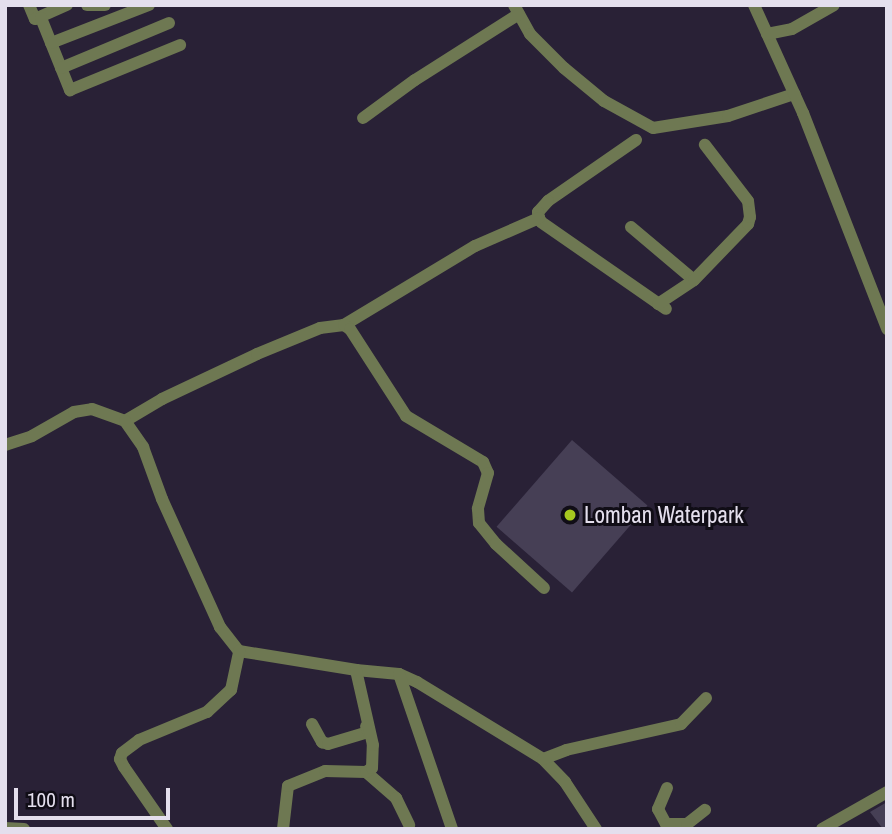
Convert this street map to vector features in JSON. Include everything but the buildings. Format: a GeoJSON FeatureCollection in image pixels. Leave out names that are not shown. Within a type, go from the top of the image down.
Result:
{"type":"FeatureCollection","features":[{"type":"Feature","properties":{"kind":"street"},"geometry":{"type":"LineString","coordinates":[[67,5],[34,12],[51,43],[70,90],[180,44]]}},
{"type":"Feature","properties":{"kind":"street"},"geometry":{"type":"LineString","coordinates":[[87,5],[105,5]]}},
{"type":"Feature","properties":{"kind":"street"},"geometry":{"type":"LineString","coordinates":[[51,43],[149,5]]}},
{"type":"Feature","properties":{"kind":"street"},"geometry":{"type":"LineString","coordinates":[[754,5],[794,94],[887,329]]}},
{"type":"Feature","properties":{"kind":"street"},"geometry":{"type":"LineString","coordinates":[[768,34],[792,29],[834,5]]}},
{"type":"Feature","properties":{"kind":"street"},"geometry":{"type":"LineString","coordinates":[[363,118],[517,10],[530,34],[564,68],[604,101],[653,128],[728,116],[794,94]]}},
{"type":"Feature","properties":{"kind":"street"},"geometry":{"type":"LineString","coordinates":[[61,68],[169,23]]}},
{"type":"Feature","properties":{"kind":"street"},"geometry":{"type":"LineString","coordinates":[[636,140],[548,201],[538,212],[541,222],[662,307],[694,280],[748,224],[750,217],[748,201],[705,145]]}},
{"type":"Feature","properties":{"kind":"street"},"geometry":{"type":"LineString","coordinates":[[125,421],[152,404],[257,354],[320,328],[344,326],[475,246],[539,218]]}},
{"type":"Feature","properties":{"kind":"street"},"geometry":{"type":"LineString","coordinates":[[631,227],[694,280]]}},
{"type":"Feature","properties":{"kind":"street"},"geometry":{"type":"LineString","coordinates":[[344,326],[350,329],[407,416],[483,462],[488,473],[478,509],[479,523],[496,544],[544,588]]}},
{"type":"Feature","properties":{"kind":"street"},"geometry":{"type":"LineString","coordinates":[[5,445],[32,436],[74,412],[92,410],[125,421],[143,446],[162,499],[220,627],[239,651],[356,670],[399,674],[543,759],[565,782],[596,829]]}},
{"type":"Feature","properties":{"kind":"street"},"geometry":{"type":"LineString","coordinates":[[161,827],[120,760],[122,753],[139,740],[207,712],[231,690],[239,651]]}},
{"type":"Feature","properties":{"kind":"street"},"geometry":{"type":"LineString","coordinates":[[283,829],[288,786],[309,774],[325,771],[366,772],[372,768],[373,761],[356,670]]}},
{"type":"Feature","properties":{"kind":"street"},"geometry":{"type":"LineString","coordinates":[[399,674],[452,829]]}},
{"type":"Feature","properties":{"kind":"street"},"geometry":{"type":"LineString","coordinates":[[543,759],[566,750],[681,724],[706,698]]}},
{"type":"Feature","properties":{"kind":"street"},"geometry":{"type":"LineString","coordinates":[[312,724],[322,742],[328,744],[368,732],[366,725]]}},
{"type":"Feature","properties":{"kind":"street"},"geometry":{"type":"LineString","coordinates":[[366,772],[396,798],[409,825]]}},
{"type":"Feature","properties":{"kind":"street"},"geometry":{"type":"LineString","coordinates":[[667,788],[659,803],[659,825],[680,826],[705,810]]}},
{"type":"Feature","properties":{"kind":"street"},"geometry":{"type":"LineString","coordinates":[[822,829],[887,792]]}},
{"type":"Feature","properties":{"kind":"street"},"geometry":{"type":"LineString","coordinates":[[5,828],[24,829]]}},
{"type":"Feature","properties":{"kind":"place","name":"Lomban Waterpark"},"geometry":{"type":"Point","coordinates":[570,515]}}]}
